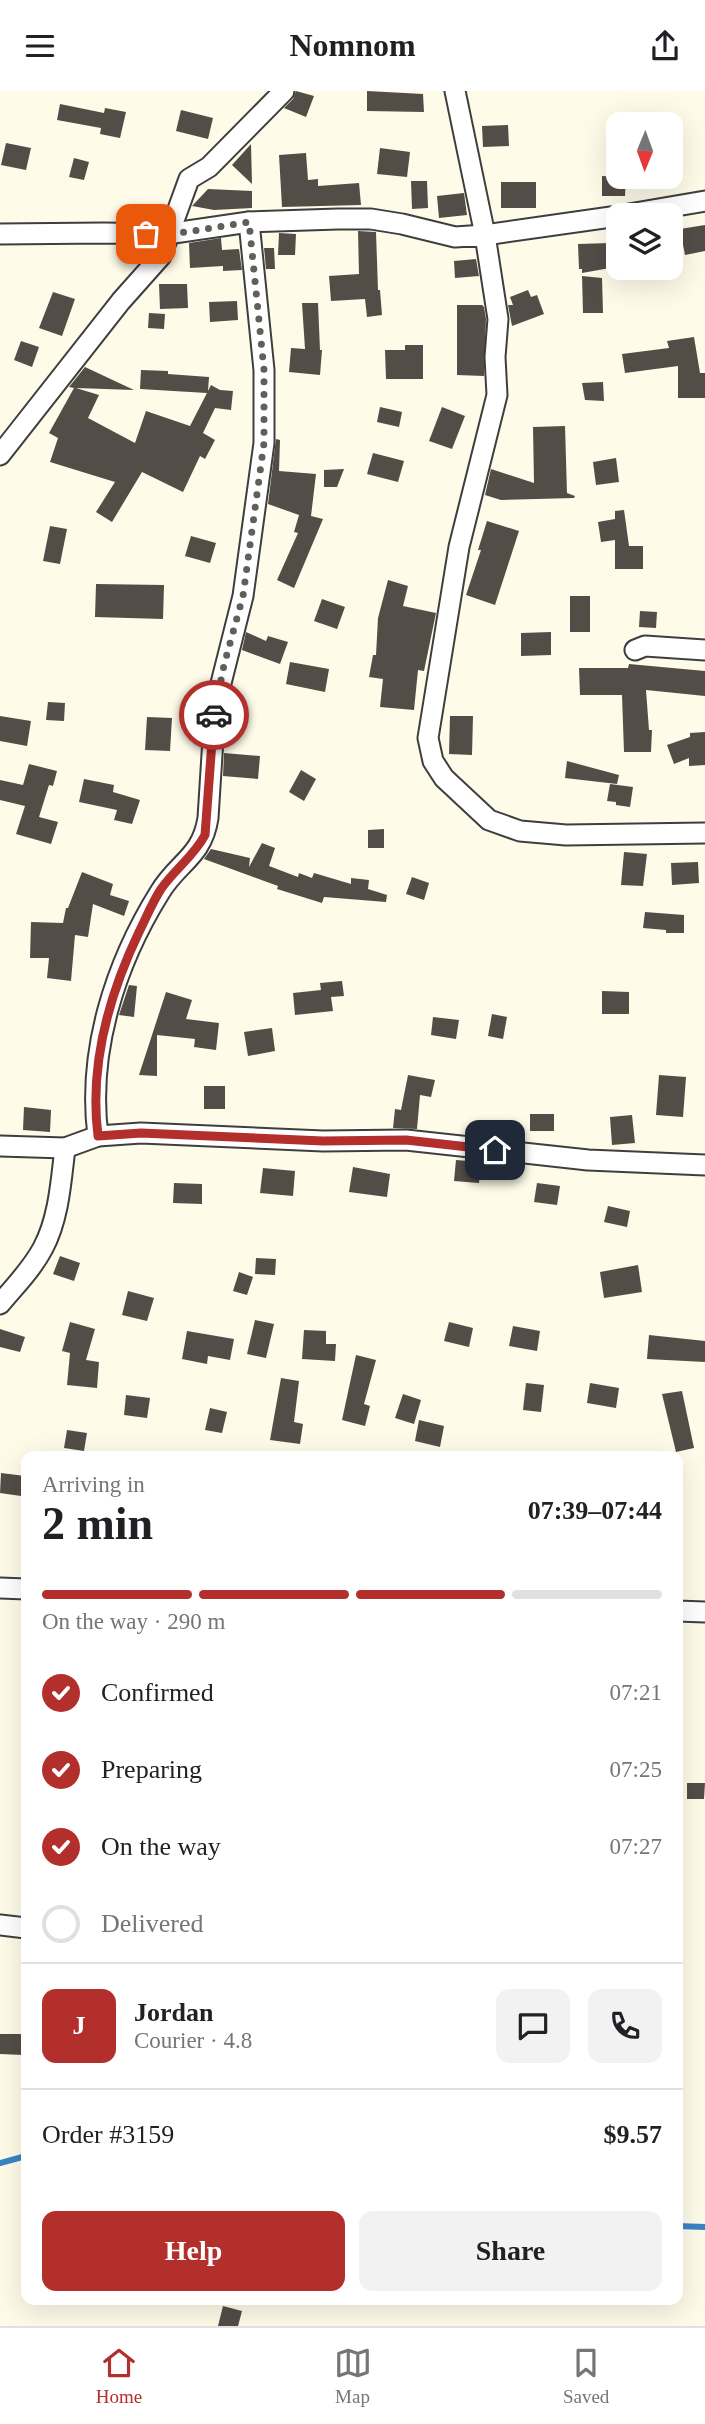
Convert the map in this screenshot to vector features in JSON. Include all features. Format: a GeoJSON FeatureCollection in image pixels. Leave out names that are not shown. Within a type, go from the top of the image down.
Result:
{"type":"FeatureCollection","features":[{"type":"Feature","properties":{"kind":"street"},"geometry":{"type":"LineString","coordinates":[[0,455],[121,301],[161,256],[189,180],[208,167],[284,91]]}},
{"type":"Feature","properties":{"kind":"street"},"geometry":{"type":"LineString","coordinates":[[455,91],[485,235],[498,319],[495,357],[497,395],[459,547],[428,738],[433,761],[444,778],[489,820],[520,831],[566,835],[705,833]]}},
{"type":"Feature","properties":{"kind":"street"},"geometry":{"type":"LineString","coordinates":[[683,205],[705,201]]}},
{"type":"Feature","properties":{"kind":"street"},"geometry":{"type":"LineString","coordinates":[[0,235],[167,235],[249,222],[371,219],[454,237],[548,228],[606,218]]}},
{"type":"Feature","properties":{"kind":"street"},"geometry":{"type":"LineString","coordinates":[[98,1136],[95,1089],[98,1059],[108,1009],[124,963],[162,889],[198,849],[205,835],[215,707],[243,596],[264,443],[264,370],[249,222]]}},
{"type":"Feature","properties":{"kind":"street"},"geometry":{"type":"LineString","coordinates":[[635,650],[645,646],[705,650]]}},
{"type":"Feature","properties":{"kind":"street"},"geometry":{"type":"LineString","coordinates":[[0,1146],[65,1148],[98,1136],[141,1133],[323,1141],[406,1140],[588,1160],[705,1165]]}},
{"type":"Feature","properties":{"kind":"street"},"geometry":{"type":"LineString","coordinates":[[0,1304],[43,1248],[52,1224],[65,1148]]}},
{"type":"Feature","properties":{"kind":"street"},"geometry":{"type":"LineString","coordinates":[[0,1588],[21,1589]]}},
{"type":"Feature","properties":{"kind":"street"},"geometry":{"type":"LineString","coordinates":[[683,1611],[705,1612]]}},
{"type":"Feature","properties":{"kind":"street"},"geometry":{"type":"LineString","coordinates":[[0,1925],[21,1927]]}},
{"type":"Feature","properties":{"kind":"building"},"geometry":{"type":"Polygon","coordinates":[[[296,91],[314,96],[306,117],[284,108],[293,99],[296,91]]]}},
{"type":"Feature","properties":{"kind":"building"},"geometry":{"type":"Polygon","coordinates":[[[367,91],[423,94],[424,112],[367,111],[367,91]]]}},
{"type":"Feature","properties":{"kind":"building"},"geometry":{"type":"Polygon","coordinates":[[[60,104],[104,113],[105,108],[126,112],[120,138],[100,134],[101,128],[57,120],[60,104]]]}},
{"type":"Feature","properties":{"kind":"building"},"geometry":{"type":"Polygon","coordinates":[[[181,110],[213,118],[208,139],[176,131],[181,110]]]}},
{"type":"Feature","properties":{"kind":"building"},"geometry":{"type":"Polygon","coordinates":[[[508,125],[509,146],[483,147],[482,126],[508,125]]]}},
{"type":"Feature","properties":{"kind":"building"},"geometry":{"type":"Polygon","coordinates":[[[6,143],[31,148],[26,170],[1,165],[6,143]]]}},
{"type":"Feature","properties":{"kind":"building"},"geometry":{"type":"Polygon","coordinates":[[[251,144],[252,184],[232,165],[251,144]]]}},
{"type":"Feature","properties":{"kind":"building"},"geometry":{"type":"Polygon","coordinates":[[[380,148],[410,152],[407,177],[377,174],[380,148]]]}},
{"type":"Feature","properties":{"kind":"building"},"geometry":{"type":"Polygon","coordinates":[[[306,153],[308,180],[318,179],[318,186],[359,183],[361,205],[282,207],[279,155],[306,153]]]}},
{"type":"Feature","properties":{"kind":"building"},"geometry":{"type":"Polygon","coordinates":[[[74,158],[89,162],[84,180],[69,177],[74,158]]]}},
{"type":"Feature","properties":{"kind":"building"},"geometry":{"type":"Polygon","coordinates":[[[602,176],[606,176],[606,189],[625,189],[625,196],[602,196],[602,176]]]}},
{"type":"Feature","properties":{"kind":"building"},"geometry":{"type":"Polygon","coordinates":[[[411,181],[427,181],[428,208],[412,209],[411,181]]]}},
{"type":"Feature","properties":{"kind":"building"},"geometry":{"type":"Polygon","coordinates":[[[501,182],[536,182],[536,208],[501,208],[501,182]]]}},
{"type":"Feature","properties":{"kind":"building"},"geometry":{"type":"Polygon","coordinates":[[[208,189],[252,191],[252,208],[214,210],[192,206],[208,189]]]}},
{"type":"Feature","properties":{"kind":"building"},"geometry":{"type":"Polygon","coordinates":[[[464,193],[467,215],[439,218],[437,196],[464,193]]]}},
{"type":"Feature","properties":{"kind":"building"},"geometry":{"type":"Polygon","coordinates":[[[705,225],[705,251],[685,255],[683,229],[705,225]]]}},
{"type":"Feature","properties":{"kind":"building"},"geometry":{"type":"Polygon","coordinates":[[[358,231],[376,232],[378,290],[382,315],[367,317],[365,299],[331,301],[329,276],[359,274],[358,231]]]}},
{"type":"Feature","properties":{"kind":"building"},"geometry":{"type":"Polygon","coordinates":[[[279,233],[296,234],[295,255],[278,255],[279,233]]]}},
{"type":"Feature","properties":{"kind":"building"},"geometry":{"type":"Polygon","coordinates":[[[221,238],[222,250],[239,249],[242,270],[223,271],[223,266],[190,268],[189,243],[221,238]]]}},
{"type":"Feature","properties":{"kind":"building"},"geometry":{"type":"Polygon","coordinates":[[[606,243],[606,269],[582,273],[582,269],[579,269],[578,244],[606,243]]]}},
{"type":"Feature","properties":{"kind":"building"},"geometry":{"type":"Polygon","coordinates":[[[264,248],[274,248],[275,269],[266,269],[264,248]]]}},
{"type":"Feature","properties":{"kind":"building"},"geometry":{"type":"Polygon","coordinates":[[[476,259],[479,276],[455,278],[454,261],[476,259]]]}},
{"type":"Feature","properties":{"kind":"building"},"geometry":{"type":"Polygon","coordinates":[[[582,276],[602,278],[603,313],[583,313],[582,276]]]}},
{"type":"Feature","properties":{"kind":"building"},"geometry":{"type":"Polygon","coordinates":[[[159,284],[187,284],[188,308],[160,309],[159,284]]]}},
{"type":"Feature","properties":{"kind":"building"},"geometry":{"type":"Polygon","coordinates":[[[528,290],[531,297],[537,295],[544,314],[512,326],[508,305],[513,305],[510,297],[528,290]]]}},
{"type":"Feature","properties":{"kind":"building"},"geometry":{"type":"Polygon","coordinates":[[[53,292],[75,299],[62,336],[39,328],[53,292]]]}},
{"type":"Feature","properties":{"kind":"building"},"geometry":{"type":"Polygon","coordinates":[[[237,301],[238,320],[210,322],[209,302],[237,301]]]}},
{"type":"Feature","properties":{"kind":"building"},"geometry":{"type":"Polygon","coordinates":[[[302,303],[318,303],[322,350],[320,375],[289,372],[291,348],[305,349],[302,303]]]}},
{"type":"Feature","properties":{"kind":"building"},"geometry":{"type":"Polygon","coordinates":[[[457,305],[484,307],[484,376],[457,375],[457,305]]]}},
{"type":"Feature","properties":{"kind":"building"},"geometry":{"type":"Polygon","coordinates":[[[149,313],[165,314],[164,329],[148,328],[149,313]]]}},
{"type":"Feature","properties":{"kind":"building"},"geometry":{"type":"Polygon","coordinates":[[[694,337],[700,373],[705,373],[705,398],[678,398],[678,366],[625,373],[622,354],[669,348],[667,341],[694,337]]]}},
{"type":"Feature","properties":{"kind":"building"},"geometry":{"type":"Polygon","coordinates":[[[21,341],[39,347],[32,367],[14,360],[21,341]]]}},
{"type":"Feature","properties":{"kind":"building"},"geometry":{"type":"Polygon","coordinates":[[[405,345],[423,345],[423,379],[386,379],[385,350],[405,350],[405,345]]]}},
{"type":"Feature","properties":{"kind":"building"},"geometry":{"type":"Polygon","coordinates":[[[85,367],[134,390],[76,388],[99,395],[88,418],[135,443],[146,411],[190,426],[207,393],[140,389],[141,370],[209,377],[208,391],[211,385],[220,390],[233,391],[231,410],[215,408],[203,433],[215,440],[205,459],[200,456],[183,492],[142,472],[112,522],[96,512],[115,482],[50,462],[58,438],[49,433],[74,388],[69,387],[85,367]]]}},
{"type":"Feature","properties":{"kind":"building"},"geometry":{"type":"Polygon","coordinates":[[[603,382],[604,401],[585,400],[582,383],[603,382]]]}},
{"type":"Feature","properties":{"kind":"building"},"geometry":{"type":"Polygon","coordinates":[[[380,407],[402,412],[399,427],[377,422],[380,407]]]}},
{"type":"Feature","properties":{"kind":"building"},"geometry":{"type":"Polygon","coordinates":[[[442,407],[465,416],[452,449],[429,441],[442,407]]]}},
{"type":"Feature","properties":{"kind":"building"},"geometry":{"type":"Polygon","coordinates":[[[565,426],[567,493],[575,496],[574,498],[501,500],[485,495],[491,469],[534,483],[533,427],[565,426]]]}},
{"type":"Feature","properties":{"kind":"building"},"geometry":{"type":"Polygon","coordinates":[[[276,439],[280,440],[279,471],[316,474],[311,516],[323,519],[294,588],[277,580],[298,533],[294,532],[299,515],[268,504],[276,439]]]}},
{"type":"Feature","properties":{"kind":"building"},"geometry":{"type":"Polygon","coordinates":[[[373,453],[404,461],[398,482],[367,474],[373,453]]]}},
{"type":"Feature","properties":{"kind":"building"},"geometry":{"type":"Polygon","coordinates":[[[616,458],[619,482],[596,485],[593,462],[616,458]]]}},
{"type":"Feature","properties":{"kind":"building"},"geometry":{"type":"Polygon","coordinates":[[[344,469],[337,487],[324,487],[324,470],[344,469]]]}},
{"type":"Feature","properties":{"kind":"building"},"geometry":{"type":"Polygon","coordinates":[[[624,510],[629,546],[643,546],[643,569],[615,569],[615,540],[601,542],[598,522],[615,519],[615,511],[624,510]]]}},
{"type":"Feature","properties":{"kind":"building"},"geometry":{"type":"Polygon","coordinates":[[[487,521],[519,531],[495,605],[466,595],[481,550],[478,550],[487,521]]]}},
{"type":"Feature","properties":{"kind":"building"},"geometry":{"type":"Polygon","coordinates":[[[50,526],[67,529],[60,564],[43,561],[50,526]]]}},
{"type":"Feature","properties":{"kind":"building"},"geometry":{"type":"Polygon","coordinates":[[[191,536],[216,543],[210,563],[185,556],[191,536]]]}},
{"type":"Feature","properties":{"kind":"building"},"geometry":{"type":"Polygon","coordinates":[[[388,580],[408,586],[403,606],[436,613],[424,671],[418,670],[414,710],[380,707],[383,679],[369,677],[373,655],[376,655],[378,618],[388,580]]]}},
{"type":"Feature","properties":{"kind":"building"},"geometry":{"type":"Polygon","coordinates":[[[96,584],[164,585],[163,619],[95,617],[96,584]]]}},
{"type":"Feature","properties":{"kind":"building"},"geometry":{"type":"Polygon","coordinates":[[[570,596],[590,596],[590,632],[570,632],[570,596]]]}},
{"type":"Feature","properties":{"kind":"building"},"geometry":{"type":"Polygon","coordinates":[[[322,599],[345,607],[337,629],[314,621],[322,599]]]}},
{"type":"Feature","properties":{"kind":"building"},"geometry":{"type":"Polygon","coordinates":[[[640,611],[657,612],[656,628],[639,627],[640,611]]]}},
{"type":"Feature","properties":{"kind":"building"},"geometry":{"type":"Polygon","coordinates":[[[246,632],[266,641],[268,636],[288,642],[280,664],[242,650],[246,632]]]}},
{"type":"Feature","properties":{"kind":"building"},"geometry":{"type":"Polygon","coordinates":[[[551,632],[551,655],[521,656],[521,633],[551,632]]]}},
{"type":"Feature","properties":{"kind":"building"},"geometry":{"type":"Polygon","coordinates":[[[290,662],[329,669],[325,692],[286,684],[290,662]]]}},
{"type":"Feature","properties":{"kind":"building"},"geometry":{"type":"Polygon","coordinates":[[[629,664],[705,671],[705,696],[646,690],[649,730],[652,730],[651,752],[624,752],[622,695],[580,695],[579,668],[628,668],[629,664]]]}},
{"type":"Feature","properties":{"kind":"building"},"geometry":{"type":"Polygon","coordinates":[[[230,699],[243,704],[236,722],[227,719],[230,699]]]}},
{"type":"Feature","properties":{"kind":"building"},"geometry":{"type":"Polygon","coordinates":[[[48,702],[65,703],[64,721],[46,720],[48,702]]]}},
{"type":"Feature","properties":{"kind":"building"},"geometry":{"type":"Polygon","coordinates":[[[0,716],[31,721],[27,746],[0,741],[0,716]]]}},
{"type":"Feature","properties":{"kind":"building"},"geometry":{"type":"Polygon","coordinates":[[[450,716],[473,716],[472,755],[449,754],[450,716]]]}},
{"type":"Feature","properties":{"kind":"building"},"geometry":{"type":"Polygon","coordinates":[[[147,717],[172,718],[170,751],[145,750],[147,717]]]}},
{"type":"Feature","properties":{"kind":"building"},"geometry":{"type":"Polygon","coordinates":[[[705,732],[705,765],[689,766],[689,758],[674,764],[667,745],[690,737],[690,733],[705,732]]]}},
{"type":"Feature","properties":{"kind":"building"},"geometry":{"type":"Polygon","coordinates":[[[224,753],[260,756],[258,779],[223,776],[224,753]]]}},
{"type":"Feature","properties":{"kind":"building"},"geometry":{"type":"Polygon","coordinates":[[[567,761],[619,775],[617,784],[565,778],[567,761]]]}},
{"type":"Feature","properties":{"kind":"building"},"geometry":{"type":"Polygon","coordinates":[[[29,764],[57,771],[53,786],[49,785],[39,817],[58,822],[51,844],[16,834],[25,806],[0,800],[0,780],[23,785],[29,764]]]}},
{"type":"Feature","properties":{"kind":"building"},"geometry":{"type":"Polygon","coordinates":[[[301,770],[316,779],[304,801],[289,792],[301,770]]]}},
{"type":"Feature","properties":{"kind":"building"},"geometry":{"type":"Polygon","coordinates":[[[84,779],[114,785],[113,792],[140,800],[132,824],[114,820],[117,810],[79,802],[84,779]]]}},
{"type":"Feature","properties":{"kind":"building"},"geometry":{"type":"Polygon","coordinates":[[[610,784],[633,787],[630,807],[607,801],[610,784]]]}},
{"type":"Feature","properties":{"kind":"building"},"geometry":{"type":"Polygon","coordinates":[[[384,829],[384,848],[368,848],[368,830],[384,829]]]}},
{"type":"Feature","properties":{"kind":"building"},"geometry":{"type":"Polygon","coordinates":[[[262,843],[275,848],[269,866],[298,877],[299,873],[312,878],[314,873],[351,884],[351,878],[369,880],[368,889],[387,895],[386,902],[324,897],[322,903],[277,889],[278,886],[204,859],[211,849],[250,858],[249,867],[262,843]]]}},
{"type":"Feature","properties":{"kind":"building"},"geometry":{"type":"Polygon","coordinates":[[[624,852],[647,854],[643,886],[621,885],[624,852]]]}},
{"type":"Feature","properties":{"kind":"building"},"geometry":{"type":"Polygon","coordinates":[[[698,862],[699,883],[672,885],[671,863],[698,862]]]}},
{"type":"Feature","properties":{"kind":"building"},"geometry":{"type":"Polygon","coordinates":[[[82,872],[113,884],[110,895],[129,901],[124,916],[93,904],[88,937],[75,935],[71,981],[47,978],[49,958],[30,958],[31,922],[63,923],[66,908],[82,872]]]}},
{"type":"Feature","properties":{"kind":"building"},"geometry":{"type":"Polygon","coordinates":[[[412,877],[429,883],[424,900],[406,894],[412,877]]]}},
{"type":"Feature","properties":{"kind":"building"},"geometry":{"type":"Polygon","coordinates":[[[645,912],[684,915],[684,933],[666,933],[666,930],[643,928],[645,912]]]}},
{"type":"Feature","properties":{"kind":"building"},"geometry":{"type":"Polygon","coordinates":[[[342,981],[344,996],[331,997],[333,1011],[295,1015],[293,993],[321,990],[320,983],[342,981]]]}},
{"type":"Feature","properties":{"kind":"building"},"geometry":{"type":"Polygon","coordinates":[[[129,985],[137,986],[134,1017],[119,1015],[129,985]]]}},
{"type":"Feature","properties":{"kind":"building"},"geometry":{"type":"Polygon","coordinates":[[[602,991],[629,992],[629,1014],[602,1014],[602,991]]]}},
{"type":"Feature","properties":{"kind":"building"},"geometry":{"type":"Polygon","coordinates":[[[166,992],[192,1000],[186,1019],[219,1023],[216,1050],[194,1047],[195,1039],[157,1035],[157,1076],[139,1075],[166,992]]]}},
{"type":"Feature","properties":{"kind":"building"},"geometry":{"type":"Polygon","coordinates":[[[492,1014],[507,1017],[503,1039],[488,1036],[492,1014]]]}},
{"type":"Feature","properties":{"kind":"building"},"geometry":{"type":"Polygon","coordinates":[[[433,1017],[459,1020],[456,1039],[431,1035],[433,1017]]]}},
{"type":"Feature","properties":{"kind":"building"},"geometry":{"type":"Polygon","coordinates":[[[272,1028],[275,1051],[248,1056],[244,1032],[272,1028]]]}},
{"type":"Feature","properties":{"kind":"building"},"geometry":{"type":"Polygon","coordinates":[[[408,1075],[435,1080],[431,1097],[420,1095],[417,1129],[393,1128],[395,1109],[401,1110],[408,1075]]]}},
{"type":"Feature","properties":{"kind":"building"},"geometry":{"type":"Polygon","coordinates":[[[659,1075],[686,1077],[683,1117],[656,1115],[659,1075]]]}},
{"type":"Feature","properties":{"kind":"building"},"geometry":{"type":"Polygon","coordinates":[[[204,1086],[225,1086],[225,1109],[204,1109],[204,1086]]]}},
{"type":"Feature","properties":{"kind":"building"},"geometry":{"type":"Polygon","coordinates":[[[24,1107],[51,1110],[50,1132],[23,1130],[24,1107]]]}},
{"type":"Feature","properties":{"kind":"building"},"geometry":{"type":"Polygon","coordinates":[[[530,1114],[554,1114],[554,1131],[530,1131],[530,1114]]]}},
{"type":"Feature","properties":{"kind":"building"},"geometry":{"type":"Polygon","coordinates":[[[632,1115],[635,1143],[612,1145],[610,1117],[632,1115]]]}},
{"type":"Feature","properties":{"kind":"building"},"geometry":{"type":"Polygon","coordinates":[[[456,1160],[481,1162],[479,1183],[454,1181],[456,1160]]]}},
{"type":"Feature","properties":{"kind":"building"},"geometry":{"type":"Polygon","coordinates":[[[353,1167],[390,1174],[387,1197],[349,1192],[353,1167]]]}},
{"type":"Feature","properties":{"kind":"building"},"geometry":{"type":"Polygon","coordinates":[[[263,1168],[295,1171],[293,1196],[260,1193],[263,1168]]]}},
{"type":"Feature","properties":{"kind":"building"},"geometry":{"type":"Polygon","coordinates":[[[174,1183],[202,1184],[202,1204],[173,1203],[174,1183]]]}},
{"type":"Feature","properties":{"kind":"building"},"geometry":{"type":"Polygon","coordinates":[[[537,1183],[560,1186],[557,1205],[534,1202],[537,1183]]]}},
{"type":"Feature","properties":{"kind":"building"},"geometry":{"type":"Polygon","coordinates":[[[608,1206],[630,1211],[627,1227],[604,1222],[608,1206]]]}},
{"type":"Feature","properties":{"kind":"building"},"geometry":{"type":"Polygon","coordinates":[[[60,1256],[80,1263],[74,1281],[53,1274],[60,1256]]]}},
{"type":"Feature","properties":{"kind":"building"},"geometry":{"type":"Polygon","coordinates":[[[256,1258],[276,1259],[275,1275],[255,1274],[256,1258]]]}},
{"type":"Feature","properties":{"kind":"building"},"geometry":{"type":"Polygon","coordinates":[[[638,1265],[642,1292],[604,1298],[600,1272],[638,1265]]]}},
{"type":"Feature","properties":{"kind":"building"},"geometry":{"type":"Polygon","coordinates":[[[239,1272],[253,1277],[247,1295],[233,1291],[239,1272]]]}},
{"type":"Feature","properties":{"kind":"building"},"geometry":{"type":"Polygon","coordinates":[[[128,1291],[154,1298],[147,1321],[122,1315],[128,1291]]]}},
{"type":"Feature","properties":{"kind":"building"},"geometry":{"type":"Polygon","coordinates":[[[255,1320],[274,1324],[266,1358],[247,1354],[255,1320]]]}},
{"type":"Feature","properties":{"kind":"building"},"geometry":{"type":"Polygon","coordinates":[[[70,1322],[95,1329],[86,1360],[99,1362],[97,1388],[67,1385],[70,1353],[62,1351],[70,1322]]]}},
{"type":"Feature","properties":{"kind":"building"},"geometry":{"type":"Polygon","coordinates":[[[449,1322],[473,1328],[469,1347],[444,1341],[449,1322]]]}},
{"type":"Feature","properties":{"kind":"building"},"geometry":{"type":"Polygon","coordinates":[[[513,1326],[540,1331],[537,1351],[509,1346],[513,1326]]]}},
{"type":"Feature","properties":{"kind":"building"},"geometry":{"type":"Polygon","coordinates":[[[0,1329],[25,1337],[20,1352],[0,1347],[0,1329]]]}},
{"type":"Feature","properties":{"kind":"building"},"geometry":{"type":"Polygon","coordinates":[[[304,1330],[326,1331],[326,1344],[336,1344],[335,1361],[302,1359],[304,1330]]]}},
{"type":"Feature","properties":{"kind":"building"},"geometry":{"type":"Polygon","coordinates":[[[187,1331],[234,1339],[230,1360],[208,1356],[207,1364],[182,1359],[187,1331]]]}},
{"type":"Feature","properties":{"kind":"building"},"geometry":{"type":"Polygon","coordinates":[[[649,1335],[705,1341],[705,1362],[647,1359],[649,1335]]]}},
{"type":"Feature","properties":{"kind":"building"},"geometry":{"type":"Polygon","coordinates":[[[356,1355],[376,1360],[364,1404],[370,1406],[365,1426],[342,1420],[356,1355]]]}},
{"type":"Feature","properties":{"kind":"building"},"geometry":{"type":"Polygon","coordinates":[[[281,1378],[299,1381],[294,1422],[303,1424],[300,1444],[270,1440],[281,1378]]]}},
{"type":"Feature","properties":{"kind":"building"},"geometry":{"type":"Polygon","coordinates":[[[526,1383],[544,1385],[541,1412],[523,1410],[526,1383]]]}},
{"type":"Feature","properties":{"kind":"building"},"geometry":{"type":"Polygon","coordinates":[[[590,1383],[619,1388],[616,1408],[587,1403],[590,1383]]]}},
{"type":"Feature","properties":{"kind":"building"},"geometry":{"type":"Polygon","coordinates":[[[682,1391],[694,1448],[676,1451],[662,1394],[682,1391]]]}},
{"type":"Feature","properties":{"kind":"building"},"geometry":{"type":"Polygon","coordinates":[[[403,1394],[421,1400],[414,1424],[395,1418],[403,1394]]]}},
{"type":"Feature","properties":{"kind":"building"},"geometry":{"type":"Polygon","coordinates":[[[126,1395],[150,1398],[147,1418],[124,1415],[126,1395]]]}},
{"type":"Feature","properties":{"kind":"building"},"geometry":{"type":"Polygon","coordinates":[[[210,1408],[227,1412],[222,1433],[205,1430],[210,1408]]]}},
{"type":"Feature","properties":{"kind":"building"},"geometry":{"type":"Polygon","coordinates":[[[419,1420],[444,1426],[440,1447],[415,1441],[419,1420]]]}},
{"type":"Feature","properties":{"kind":"building"},"geometry":{"type":"Polygon","coordinates":[[[67,1430],[87,1433],[84,1451],[64,1448],[67,1430]]]}},
{"type":"Feature","properties":{"kind":"building"},"geometry":{"type":"Polygon","coordinates":[[[1,1473],[21,1476],[21,1496],[0,1493],[1,1473]]]}},
{"type":"Feature","properties":{"kind":"building"},"geometry":{"type":"Polygon","coordinates":[[[687,1783],[705,1783],[704,1799],[687,1799],[687,1783]]]}},
{"type":"Feature","properties":{"kind":"building"},"geometry":{"type":"Polygon","coordinates":[[[0,2034],[21,2034],[21,2055],[0,2054],[0,2034]]]}},
{"type":"Feature","properties":{"kind":"building"},"geometry":{"type":"Polygon","coordinates":[[[223,2306],[242,2311],[238,2326],[218,2326],[223,2306]]]}},
{"type":"Feature","properties":{"kind":"waterway"},"geometry":{"type":"LineString","coordinates":[[0,2163],[21,2157]]}},
{"type":"Feature","properties":{"kind":"waterway"},"geometry":{"type":"LineString","coordinates":[[683,2226],[705,2227]]}},
{"type":"Feature","properties":{"kind":"way so far"},"geometry":{"type":"LineString","coordinates":[[146,234],[167,235],[249,222],[264,370],[264,443],[243,596],[224,665],[214,715]]}},
{"type":"Feature","properties":{"kind":"route"},"geometry":{"type":"LineString","coordinates":[[214,715],[205,835],[198,849],[174,873],[151,906],[124,963],[108,1009],[95,1089],[98,1136],[141,1133],[323,1141],[406,1140],[495,1150]]}}]}
